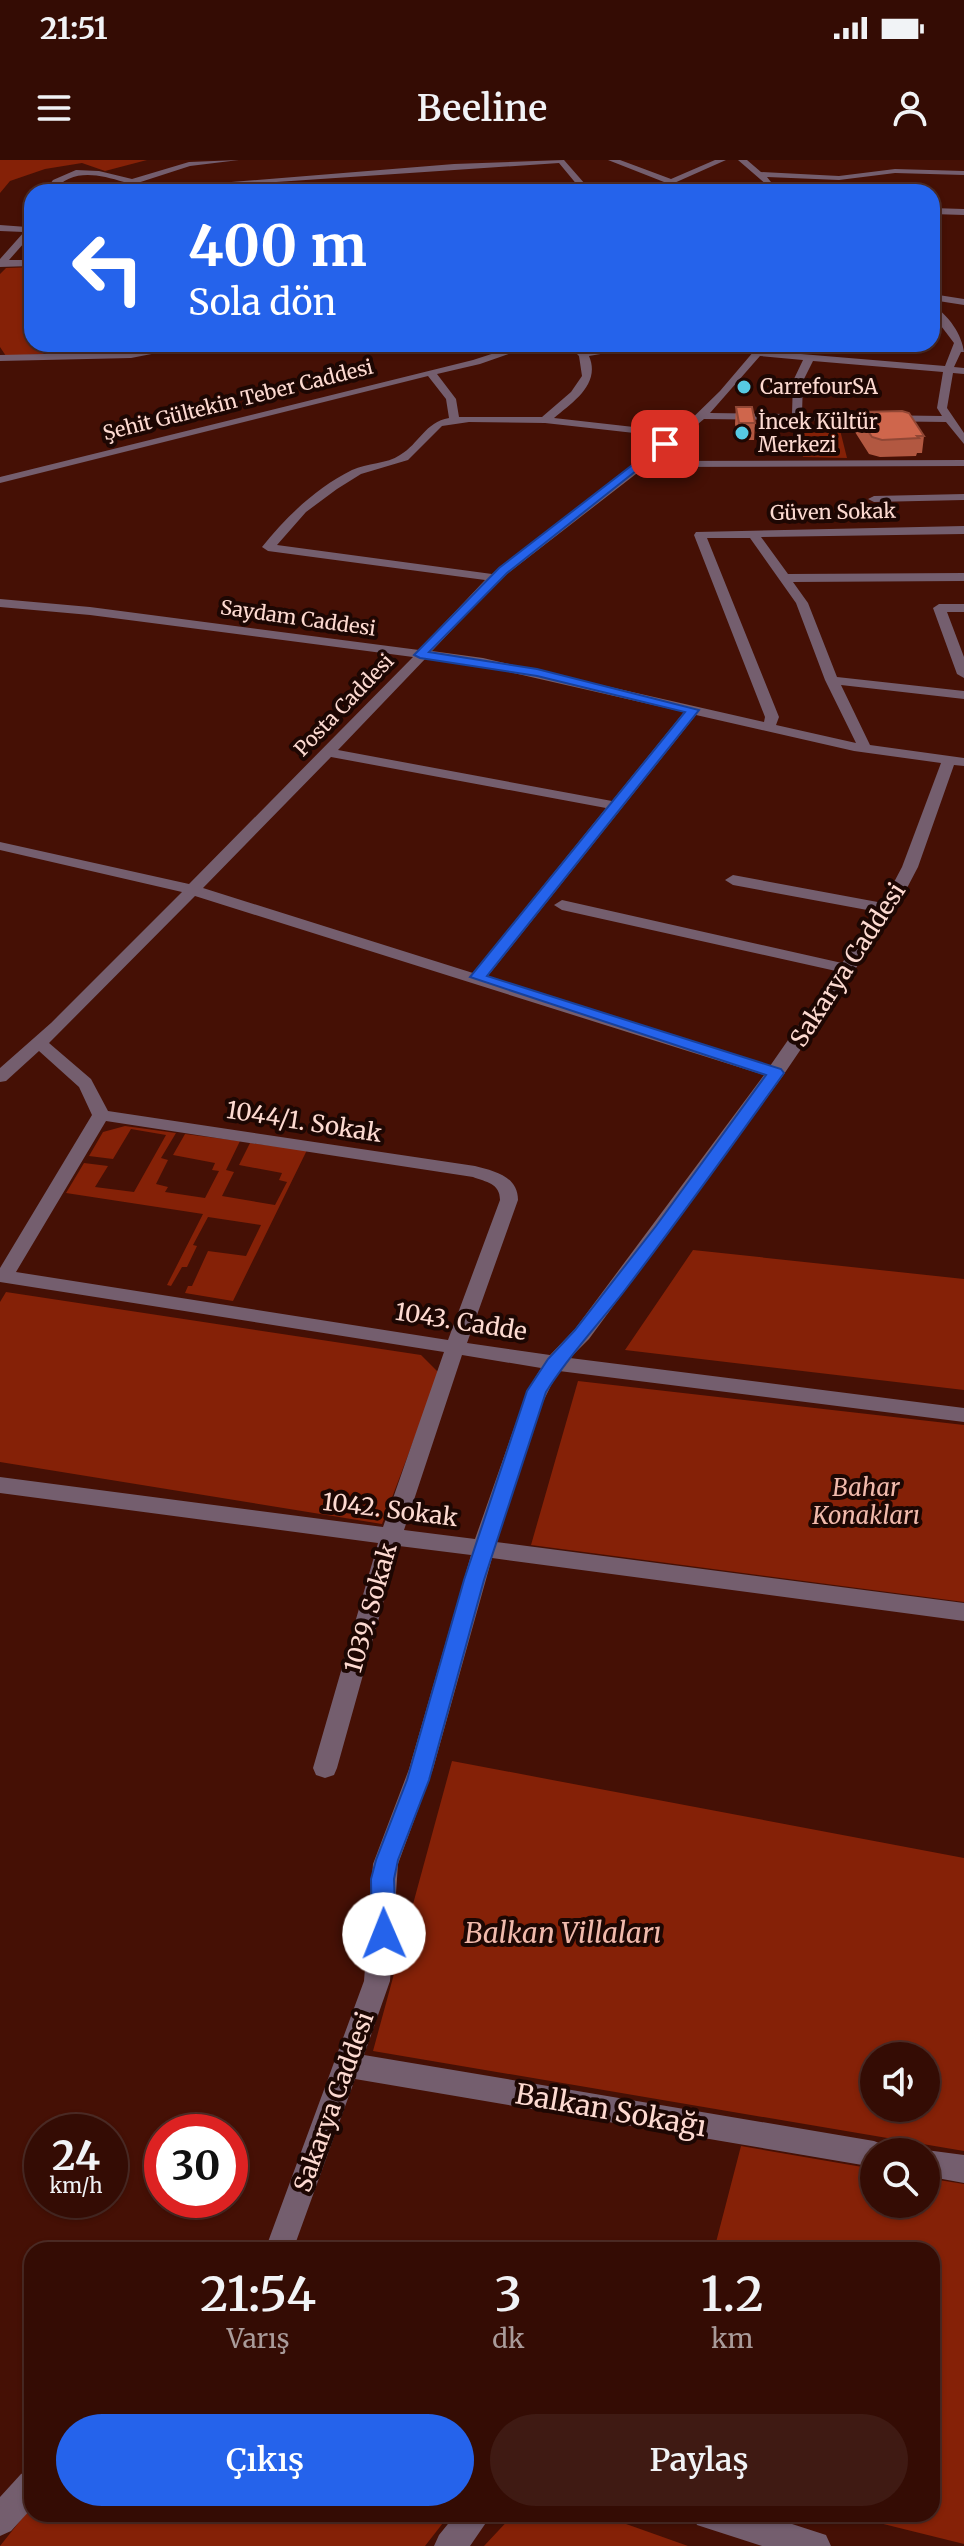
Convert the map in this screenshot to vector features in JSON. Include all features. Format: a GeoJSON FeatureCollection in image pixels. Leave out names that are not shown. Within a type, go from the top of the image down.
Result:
{"type":"FeatureCollection","features":[{"type":"Feature","properties":{"kind":"street"},"geometry":{"type":"LineString","coordinates":[[128,184],[180,167],[235,160]]}},
{"type":"Feature","properties":{"kind":"street"},"geometry":{"type":"LineString","coordinates":[[384,160],[387,181]]}},
{"type":"Feature","properties":{"kind":"street"},"geometry":{"type":"LineString","coordinates":[[612,160],[670,181]]}},
{"type":"Feature","properties":{"kind":"street"},"geometry":{"type":"LineString","coordinates":[[664,184],[722,160]]}},
{"type":"Feature","properties":{"kind":"street"},"geometry":{"type":"LineString","coordinates":[[742,160],[768,184]]}},
{"type":"Feature","properties":{"kind":"street"},"geometry":{"type":"LineString","coordinates":[[888,160],[902,182]]}},
{"type":"Feature","properties":{"kind":"street"},"geometry":{"type":"LineString","coordinates":[[243,184],[387,171],[560,161],[581,184]]}},
{"type":"Feature","properties":{"kind":"street"},"geometry":{"type":"LineString","coordinates":[[180,167],[185,184]]}},
{"type":"Feature","properties":{"kind":"street"},"geometry":{"type":"LineString","coordinates":[[800,168],[812,177]]}},
{"type":"Feature","properties":{"kind":"street"},"geometry":{"type":"LineString","coordinates":[[54,184],[84,170],[133,182]]}},
{"type":"Feature","properties":{"kind":"street"},"geometry":{"type":"LineString","coordinates":[[759,174],[839,178],[895,171],[964,173]]}},
{"type":"Feature","properties":{"kind":"street"},"geometry":{"type":"LineString","coordinates":[[940,211],[964,212]]}},
{"type":"Feature","properties":{"kind":"street"},"geometry":{"type":"LineString","coordinates":[[0,228],[24,227]]}},
{"type":"Feature","properties":{"kind":"street"},"geometry":{"type":"LineString","coordinates":[[1,263],[24,236]]}},
{"type":"Feature","properties":{"kind":"street"},"geometry":{"type":"LineString","coordinates":[[1,263],[24,263]]}},
{"type":"Feature","properties":{"kind":"street"},"geometry":{"type":"LineString","coordinates":[[940,297],[964,299]]}},
{"type":"Feature","properties":{"kind":"street"},"geometry":{"type":"LineString","coordinates":[[940,317],[954,333],[960,349],[948,370],[942,408],[964,441]]}},
{"type":"Feature","properties":{"kind":"street"},"geometry":{"type":"LineString","coordinates":[[55,352],[55,356]]}},
{"type":"Feature","properties":{"kind":"street"},"geometry":{"type":"LineString","coordinates":[[0,358],[147,352]]}},
{"type":"Feature","properties":{"kind":"street","name":"Şehit Gültekin Teber Caddesi"},"geometry":{"type":"LineString","coordinates":[[0,480],[510,352]]}},
{"type":"Feature","properties":{"kind":"street"},"geometry":{"type":"LineString","coordinates":[[545,420],[587,378],[590,365],[582,352]]}},
{"type":"Feature","properties":{"kind":"street"},"geometry":{"type":"LineString","coordinates":[[584,354],[598,352]]}},
{"type":"Feature","properties":{"kind":"street","name":"Posta Caddesi"},"geometry":{"type":"LineString","coordinates":[[0,1077],[39,1043],[328,752],[494,578],[701,416],[755,352]]}},
{"type":"Feature","properties":{"kind":"street"},"geometry":{"type":"LineString","coordinates":[[782,352],[809,358],[964,371]]}},
{"type":"Feature","properties":{"kind":"street"},"geometry":{"type":"LineString","coordinates":[[844,352],[847,361]]}},
{"type":"Feature","properties":{"kind":"street"},"geometry":{"type":"LineString","coordinates":[[797,417],[798,381],[809,358]]}},
{"type":"Feature","properties":{"kind":"street"},"geometry":{"type":"LineString","coordinates":[[430,371],[450,397],[456,409],[454,419]]}},
{"type":"Feature","properties":{"kind":"street"},"geometry":{"type":"LineString","coordinates":[[701,416],[949,419]]}},
{"type":"Feature","properties":{"kind":"street"},"geometry":{"type":"LineString","coordinates":[[494,578],[268,547],[302,510],[342,481],[357,472],[400,461],[433,427],[454,419],[545,420],[678,435]]}},
{"type":"Feature","properties":{"kind":"street"},"geometry":{"type":"LineString","coordinates":[[640,464],[964,463]]}},
{"type":"Feature","properties":{"kind":"street"},"geometry":{"type":"LineString","coordinates":[[874,499],[964,497]]}},
{"type":"Feature","properties":{"kind":"street","name":"Güven Sokak"},"geometry":{"type":"LineString","coordinates":[[753,534],[964,530]]}},
{"type":"Feature","properties":{"kind":"street"},"geometry":{"type":"LineString","coordinates":[[753,534],[700,535],[772,717],[769,727]]}},
{"type":"Feature","properties":{"kind":"street","name":"Güven Sokak"},"geometry":{"type":"LineString","coordinates":[[753,534],[802,603],[832,680],[863,741],[863,748]]}},
{"type":"Feature","properties":{"kind":"street"},"geometry":{"type":"LineString","coordinates":[[784,578],[964,577]]}},
{"type":"Feature","properties":{"kind":"street","name":"Saydam Caddesi"},"geometry":{"type":"LineString","coordinates":[[0,603],[90,611],[523,670],[863,748],[956,761]]}},
{"type":"Feature","properties":{"kind":"street"},"geometry":{"type":"LineString","coordinates":[[964,608],[939,608],[964,674]]}},
{"type":"Feature","properties":{"kind":"street"},"geometry":{"type":"LineString","coordinates":[[832,680],[964,695]]}},
{"type":"Feature","properties":{"kind":"street"},"geometry":{"type":"LineString","coordinates":[[478,977],[693,710]]}},
{"type":"Feature","properties":{"kind":"street"},"geometry":{"type":"LineString","coordinates":[[328,752],[616,806]]}},
{"type":"Feature","properties":{"kind":"street","name":"Sakarya Caddesi"},"geometry":{"type":"LineString","coordinates":[[282,2242],[369,2008],[382,1960],[383,1879],[387,1860],[418,1780],[484,1549],[529,1411],[543,1379],[662,1230],[848,969],[888,909],[910,867],[956,761]]}},
{"type":"Feature","properties":{"kind":"street"},"geometry":{"type":"LineString","coordinates":[[0,846],[190,889],[776,1073]]}},
{"type":"Feature","properties":{"kind":"street"},"geometry":{"type":"LineString","coordinates":[[733,880],[888,909]]}},
{"type":"Feature","properties":{"kind":"street"},"geometry":{"type":"LineString","coordinates":[[562,905],[848,969]]}},
{"type":"Feature","properties":{"kind":"street"},"geometry":{"type":"LineString","coordinates":[[2,1277],[101,1115],[93,1093],[81,1079],[39,1043]]}},
{"type":"Feature","properties":{"kind":"street","name":"1044/1. Sokak"},"geometry":{"type":"LineString","coordinates":[[101,1115],[475,1172],[500,1180]]}},
{"type":"Feature","properties":{"kind":"street","name":"1039. Sokak"},"geometry":{"type":"LineString","coordinates":[[325,1768],[391,1537],[509,1200],[506,1185],[500,1180]]}},
{"type":"Feature","properties":{"kind":"street","name":"1043. Cadde"},"geometry":{"type":"LineString","coordinates":[[2,1277],[554,1363],[964,1415]]}},
{"type":"Feature","properties":{"kind":"street","name":"1042. Sokak"},"geometry":{"type":"LineString","coordinates":[[0,1485],[964,1612]]}},
{"type":"Feature","properties":{"kind":"street","name":"Balkan Sokağı"},"geometry":{"type":"LineString","coordinates":[[348,2065],[860,2152]]}},
{"type":"Feature","properties":{"kind":"street"},"geometry":{"type":"LineString","coordinates":[[940,2165],[964,2169]]}},
{"type":"Feature","properties":{"kind":"street"},"geometry":{"type":"LineString","coordinates":[[0,2520],[24,2494]]}},
{"type":"Feature","properties":{"kind":"street"},"geometry":{"type":"LineString","coordinates":[[450,2546],[470,2522]]}},
{"type":"Feature","properties":{"kind":"street"},"geometry":{"type":"LineString","coordinates":[[735,2522],[815,2546]]}},
{"type":"Feature","properties":{"kind":"green space"},"geometry":{"type":"Polygon","coordinates":[[[0,160],[147,160],[105,171],[82,163],[45,169],[10,181],[0,193],[0,160]]]}},
{"type":"Feature","properties":{"kind":"green space"},"geometry":{"type":"Polygon","coordinates":[[[24,267],[24,352],[45,352],[43,354],[6,356],[0,347],[0,274],[6,268],[24,267]]]}},
{"type":"Feature","properties":{"kind":"green space"},"geometry":{"type":"Polygon","coordinates":[[[797,430],[840,430],[847,458],[803,457],[797,430]]]}},
{"type":"Feature","properties":{"kind":"green space"},"geometry":{"type":"Polygon","coordinates":[[[125,1126],[176,1133],[161,1158],[168,1160],[156,1184],[168,1187],[165,1192],[205,1198],[219,1171],[212,1170],[215,1163],[173,1155],[185,1134],[240,1141],[226,1170],[234,1172],[222,1196],[275,1205],[287,1182],[279,1180],[282,1173],[239,1165],[250,1143],[307,1150],[233,1301],[185,1293],[188,1286],[192,1286],[208,1251],[246,1256],[261,1225],[208,1217],[193,1245],[197,1246],[187,1267],[182,1267],[171,1286],[167,1285],[203,1214],[66,1193],[84,1163],[108,1166],[95,1187],[134,1192],[166,1135],[131,1129],[113,1159],[89,1156],[103,1132],[125,1126]]]}},
{"type":"Feature","properties":{"kind":"green space"},"geometry":{"type":"Polygon","coordinates":[[[693,1250],[964,1279],[964,1390],[625,1350],[693,1250]]]}},
{"type":"Feature","properties":{"kind":"green space"},"geometry":{"type":"Polygon","coordinates":[[[6,1292],[421,1355],[439,1373],[382,1524],[0,1462],[0,1302],[6,1292]]]}},
{"type":"Feature","properties":{"kind":"green space","name":"Bahar Konakları"},"geometry":{"type":"Polygon","coordinates":[[[578,1381],[964,1425],[964,1602],[531,1545],[578,1381]]]}},
{"type":"Feature","properties":{"kind":"green space","name":"Balkan Villaları"},"geometry":{"type":"Polygon","coordinates":[[[452,1761],[964,1858],[964,2151],[940,2147],[940,2138],[887,2138],[373,2051],[452,1761]]]}},
{"type":"Feature","properties":{"kind":"green space"},"geometry":{"type":"Polygon","coordinates":[[[741,2146],[860,2167],[860,2218],[940,2218],[940,2180],[964,2184],[964,2544],[875,2522],[940,2522],[940,2242],[716,2242],[741,2146]]]}},
{"type":"Feature","properties":{"kind":"green space"},"geometry":{"type":"Polygon","coordinates":[[[24,2516],[24,2522],[444,2522],[425,2546],[0,2546],[24,2516]]]}},
{"type":"Feature","properties":{"kind":"green space"},"geometry":{"type":"Polygon","coordinates":[[[506,2522],[620,2522],[688,2546],[484,2546],[506,2522]]]}},
{"type":"Feature","properties":{"kind":"building"},"geometry":{"type":"Polygon","coordinates":[[[736,407],[752,407],[755,423],[739,423],[736,407]]]}},
{"type":"Feature","properties":{"kind":"building"},"geometry":{"type":"Polygon","coordinates":[[[861,412],[909,413],[924,436],[882,440],[872,437],[857,415],[863,415],[861,412]]]}},
{"type":"Feature","properties":{"kind":"place","name":"CarrefourSA"},"geometry":{"type":"Point","coordinates":[744,387]}},
{"type":"Feature","properties":{"kind":"place","name":"İncek Kültür Merkezi"},"geometry":{"type":"Point","coordinates":[742,433]}},
{"type":"Feature","properties":{"kind":"route"},"geometry":{"type":"LineString","coordinates":[[384,1934],[383,1879],[387,1860],[418,1780],[474,1580],[537,1391],[554,1363],[582,1334],[662,1230],[776,1073],[478,977],[693,710],[537,672],[420,655],[503,570],[665,444]]}}]}
